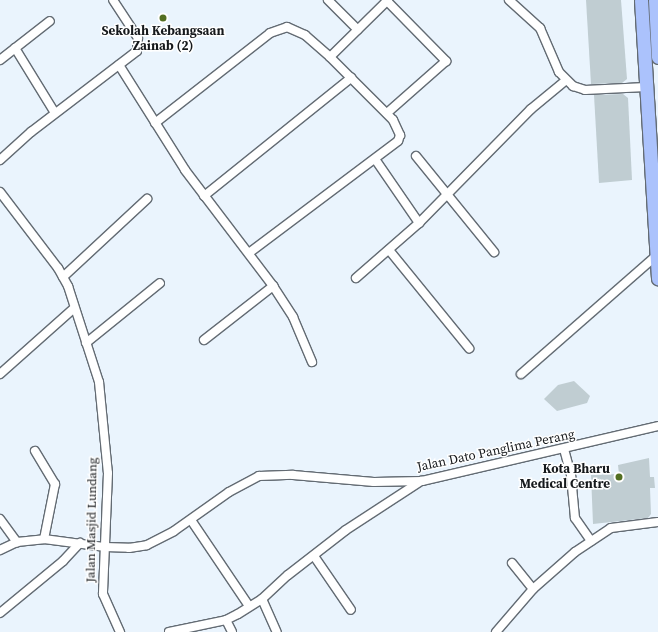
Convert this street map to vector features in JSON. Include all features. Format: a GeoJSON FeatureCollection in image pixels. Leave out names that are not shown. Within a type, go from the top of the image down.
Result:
{"type":"FeatureCollection","features":[{"type":"Feature","properties":{"kind":"highway"},"geometry":{"type":"LineString","coordinates":[[641,0],[658,278]]}},
{"type":"Feature","properties":{"kind":"highway"},"geometry":{"type":"LineString","coordinates":[[655,0],[658,57]]}},
{"type":"Feature","properties":{"kind":"street"},"geometry":{"type":"LineString","coordinates":[[0,160],[54,113],[134,54],[139,43],[113,0]]}},
{"type":"Feature","properties":{"kind":"street"},"geometry":{"type":"LineString","coordinates":[[328,0],[358,30]]}},
{"type":"Feature","properties":{"kind":"street"},"geometry":{"type":"LineString","coordinates":[[330,57],[387,0],[446,61],[387,113]]}},
{"type":"Feature","properties":{"kind":"street"},"geometry":{"type":"LineString","coordinates":[[509,0],[540,28],[565,81],[585,90],[646,87]]}},
{"type":"Feature","properties":{"kind":"street"},"geometry":{"type":"LineString","coordinates":[[0,60],[50,21]]}},
{"type":"Feature","properties":{"kind":"street"},"geometry":{"type":"LineString","coordinates":[[155,124],[279,28],[296,29],[330,57],[387,113],[400,135],[398,141],[250,252]]}},
{"type":"Feature","properties":{"kind":"street"},"geometry":{"type":"LineString","coordinates":[[15,48],[54,113]]}},
{"type":"Feature","properties":{"kind":"street"},"geometry":{"type":"LineString","coordinates":[[119,65],[155,124],[204,196],[250,252],[293,316],[312,362]]}},
{"type":"Feature","properties":{"kind":"street"},"geometry":{"type":"LineString","coordinates":[[204,196],[351,78]]}},
{"type":"Feature","properties":{"kind":"street"},"geometry":{"type":"LineString","coordinates":[[356,278],[419,223],[522,117],[565,81]]}},
{"type":"Feature","properties":{"kind":"street"},"geometry":{"type":"LineString","coordinates":[[416,156],[494,252]]}},
{"type":"Feature","properties":{"kind":"street"},"geometry":{"type":"LineString","coordinates":[[375,159],[419,223]]}},
{"type":"Feature","properties":{"kind":"street","name":"Jalan Masjid Lundang"},"geometry":{"type":"LineString","coordinates":[[0,192],[22,218],[63,277],[99,382],[108,473],[103,594],[120,632]]}},
{"type":"Feature","properties":{"kind":"street"},"geometry":{"type":"LineString","coordinates":[[63,277],[147,199]]}},
{"type":"Feature","properties":{"kind":"street"},"geometry":{"type":"LineString","coordinates":[[389,250],[469,348]]}},
{"type":"Feature","properties":{"kind":"street"},"geometry":{"type":"LineString","coordinates":[[521,374],[657,255]]}},
{"type":"Feature","properties":{"kind":"street"},"geometry":{"type":"LineString","coordinates":[[86,343],[160,283]]}},
{"type":"Feature","properties":{"kind":"street"},"geometry":{"type":"LineString","coordinates":[[204,340],[273,286]]}},
{"type":"Feature","properties":{"kind":"street"},"geometry":{"type":"LineString","coordinates":[[0,374],[74,308]]}},
{"type":"Feature","properties":{"kind":"street","name":"Jalan Dato Panglima Perang"},"geometry":{"type":"LineString","coordinates":[[0,550],[17,542],[44,539],[105,547],[129,548],[147,545],[191,520],[229,492],[259,476],[293,475],[374,482],[422,481],[658,426]]}},
{"type":"Feature","properties":{"kind":"street"},"geometry":{"type":"LineString","coordinates":[[564,449],[572,476],[575,518],[591,542]]}},
{"type":"Feature","properties":{"kind":"street"},"geometry":{"type":"LineString","coordinates":[[35,450],[55,484],[44,539]]}},
{"type":"Feature","properties":{"kind":"street"},"geometry":{"type":"LineString","coordinates":[[169,632],[226,620],[262,599],[288,575],[346,530],[422,481]]}},
{"type":"Feature","properties":{"kind":"street"},"geometry":{"type":"LineString","coordinates":[[0,519],[17,542]]}},
{"type":"Feature","properties":{"kind":"street"},"geometry":{"type":"LineString","coordinates":[[191,520],[249,606]]}},
{"type":"Feature","properties":{"kind":"street"},"geometry":{"type":"LineString","coordinates":[[496,632],[533,589],[570,556],[618,526],[658,522]]}},
{"type":"Feature","properties":{"kind":"street"},"geometry":{"type":"LineString","coordinates":[[0,613],[80,543]]}},
{"type":"Feature","properties":{"kind":"street"},"geometry":{"type":"LineString","coordinates":[[314,556],[351,610]]}},
{"type":"Feature","properties":{"kind":"street"},"geometry":{"type":"LineString","coordinates":[[512,563],[533,589]]}},
{"type":"Feature","properties":{"kind":"street"},"geometry":{"type":"LineString","coordinates":[[262,599],[278,632]]}},
{"type":"Feature","properties":{"kind":"street"},"geometry":{"type":"LineString","coordinates":[[226,620],[232,632]]}},
{"type":"Feature","properties":{"kind":"building"},"geometry":{"type":"Polygon","coordinates":[[[586,0],[621,0],[627,79],[622,83],[591,84],[586,0]]]}},
{"type":"Feature","properties":{"kind":"building"},"geometry":{"type":"Polygon","coordinates":[[[623,94],[628,98],[632,180],[599,183],[594,95],[623,94]]]}},
{"type":"Feature","properties":{"kind":"building"},"geometry":{"type":"Polygon","coordinates":[[[574,381],[590,396],[587,403],[557,411],[544,399],[558,385],[574,381]]]}},
{"type":"Feature","properties":{"kind":"building"},"geometry":{"type":"Polygon","coordinates":[[[649,458],[650,477],[654,477],[655,488],[650,488],[651,514],[648,518],[593,524],[591,475],[619,474],[618,465],[649,458]]]}},
{"type":"Feature","properties":{"kind":"place","name":"Sekolah Kebangsaan Zainab (2)"},"geometry":{"type":"Point","coordinates":[163,18]}},
{"type":"Feature","properties":{"kind":"place","name":"Kota Bharu Medical Centre"},"geometry":{"type":"Point","coordinates":[619,477]}}]}
